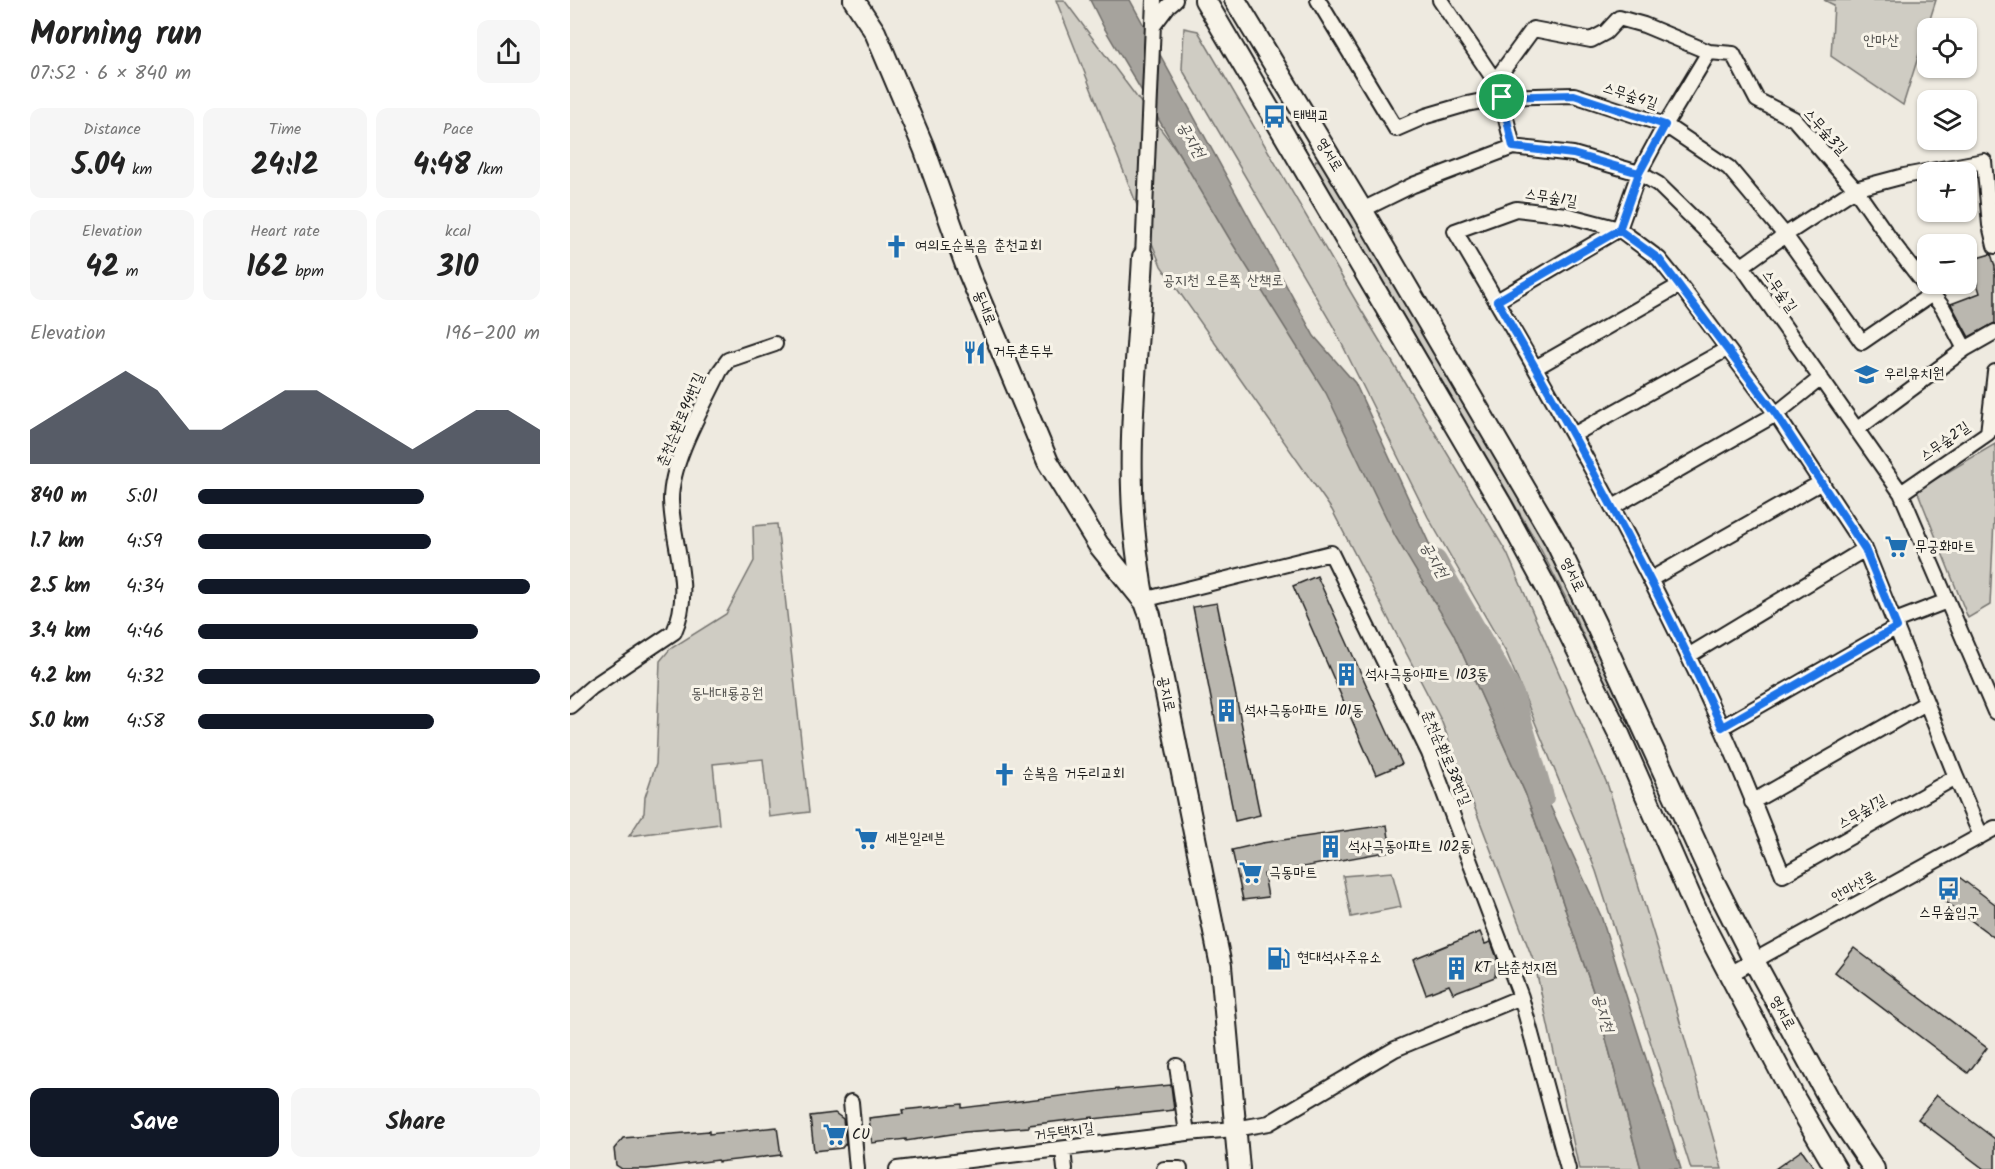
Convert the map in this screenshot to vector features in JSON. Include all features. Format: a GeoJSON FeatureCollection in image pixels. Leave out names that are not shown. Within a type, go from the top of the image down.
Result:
{"type":"FeatureCollection","features":[{"type":"Feature","properties":{"kind":"street","name":"동내로"},"geometry":{"type":"LineString","coordinates":[[854,0],[874,32],[924,148],[968,271],[1048,462],[1098,544],[1143,600]]}},
{"type":"Feature","properties":{"kind":"street"},"geometry":{"type":"LineString","coordinates":[[1193,0],[1209,7]]}},
{"type":"Feature","properties":{"kind":"street","name":"영서로"},"geometry":{"type":"LineString","coordinates":[[1235,0],[1362,210],[1555,540],[1711,877],[1839,1117],[1874,1169]]}},
{"type":"Feature","properties":{"kind":"street","name":"스무숲4길"},"geometry":{"type":"LineString","coordinates":[[1318,0],[1396,129],[1426,116],[1502,97],[1574,95],[1665,125],[1729,168],[1785,235],[1862,342],[1932,294]]}},
{"type":"Feature","properties":{"kind":"street"},"geometry":{"type":"LineString","coordinates":[[1440,0],[1495,81],[1502,97],[1513,147]]}},
{"type":"Feature","properties":{"kind":"street"},"geometry":{"type":"LineString","coordinates":[[1143,257],[1154,26],[1158,2]]}},
{"type":"Feature","properties":{"kind":"street","name":"영서로"},"geometry":{"type":"LineString","coordinates":[[1209,7],[1490,484],[1529,556],[1619,734],[1685,884],[1730,974],[1795,1099],[1836,1169]]}},
{"type":"Feature","properties":{"kind":"street","name":"스무숲3길"},"geometry":{"type":"LineString","coordinates":[[1495,81],[1533,29],[1591,40],[1606,32],[1619,18],[1662,32],[1709,52],[1733,54],[1757,100],[1794,119],[1856,189],[1917,274]]}},
{"type":"Feature","properties":{"kind":"street"},"geometry":{"type":"LineString","coordinates":[[1497,301],[1619,230],[1639,173],[1709,52]]}},
{"type":"Feature","properties":{"kind":"street","name":"스무숲길"},"geometry":{"type":"LineString","coordinates":[[1362,210],[1413,185],[1513,147],[1573,154],[1639,173],[1658,184],[1742,266],[1901,493],[1995,712]]}},
{"type":"Feature","properties":{"kind":"street"},"geometry":{"type":"LineString","coordinates":[[1742,266],[1856,189],[1904,176],[1983,161],[1990,225],[1995,246]]}},
{"type":"Feature","properties":{"kind":"street","name":"스무숲1길"},"geometry":{"type":"LineString","coordinates":[[1516,209],[1566,215],[1619,230],[1659,259],[1680,285],[1776,414],[1865,549],[1956,777],[1783,875],[1722,727],[1651,579],[1573,435],[1455,231],[1516,209]]}},
{"type":"Feature","properties":{"kind":"street","name":"공지로"},"geometry":{"type":"LineString","coordinates":[[1143,257],[1133,440],[1133,521],[1143,600],[1150,615],[1221,966],[1239,1169]]}},
{"type":"Feature","properties":{"kind":"street"},"geometry":{"type":"LineString","coordinates":[[1535,368],[1680,285]]}},
{"type":"Feature","properties":{"kind":"street","name":"스무숲3길"},"geometry":{"type":"LineString","coordinates":[[1932,294],[1943,308],[1965,349]]}},
{"type":"Feature","properties":{"kind":"street"},"geometry":{"type":"LineString","coordinates":[[1856,430],[1965,349],[1995,332]]}},
{"type":"Feature","properties":{"kind":"street","name":"춘천순환로94번길"},"geometry":{"type":"LineString","coordinates":[[570,706],[592,687],[674,632],[680,618],[683,583],[671,500],[674,473],[720,370],[728,360],[775,344]]}},
{"type":"Feature","properties":{"kind":"street"},"geometry":{"type":"LineString","coordinates":[[1573,435],[1727,349]]}},
{"type":"Feature","properties":{"kind":"street","name":"스무숲2길"},"geometry":{"type":"LineString","coordinates":[[1901,493],[1988,433],[1992,420],[1995,372]]}},
{"type":"Feature","properties":{"kind":"street"},"geometry":{"type":"LineString","coordinates":[[1613,507],[1776,414],[1821,378]]}},
{"type":"Feature","properties":{"kind":"street"},"geometry":{"type":"LineString","coordinates":[[1651,579],[1822,482]]}},
{"type":"Feature","properties":{"kind":"street"},"geometry":{"type":"LineString","coordinates":[[1688,656],[1865,549]]}},
{"type":"Feature","properties":{"kind":"street","name":"춘천순환로38번길"},"geometry":{"type":"LineString","coordinates":[[1143,600],[1331,553],[1429,753],[1521,997],[1568,1169]]}},
{"type":"Feature","properties":{"kind":"street"},"geometry":{"type":"LineString","coordinates":[[1722,727],[1896,624],[1947,601]]}},
{"type":"Feature","properties":{"kind":"street"},"geometry":{"type":"LineString","coordinates":[[1752,802],[1926,702]]}},
{"type":"Feature","properties":{"kind":"street"},"geometry":{"type":"LineString","coordinates":[[1956,777],[1981,836]]}},
{"type":"Feature","properties":{"kind":"street","name":"안마산로"},"geometry":{"type":"LineString","coordinates":[[1730,974],[1995,828]]}},
{"type":"Feature","properties":{"kind":"street"},"geometry":{"type":"LineString","coordinates":[[1685,884],[1701,890],[1708,886],[1711,877]]}},
{"type":"Feature","properties":{"kind":"street"},"geometry":{"type":"LineString","coordinates":[[1235,1129],[1269,1123],[1395,1049],[1521,997]]}},
{"type":"Feature","properties":{"kind":"street"},"geometry":{"type":"LineString","coordinates":[[1769,1050],[1777,1036],[1786,1036],[1798,1041]]}},
{"type":"Feature","properties":{"kind":"street"},"geometry":{"type":"LineString","coordinates":[[1178,1066],[1187,1133]]}},
{"type":"Feature","properties":{"kind":"street"},"geometry":{"type":"LineString","coordinates":[[851,1102],[857,1169]]}},
{"type":"Feature","properties":{"kind":"street","name":"거두택지길"},"geometry":{"type":"LineString","coordinates":[[897,1169],[1235,1129]]}},
{"type":"Feature","properties":{"kind":"street"},"geometry":{"type":"LineString","coordinates":[[1063,1149],[1065,1169]]}},
{"type":"Feature","properties":{"kind":"street"},"geometry":{"type":"LineString","coordinates":[[1164,1169],[1180,1169]]}},
{"type":"Feature","properties":{"kind":"green space","name":"공지천 오른쪽 산책로"},"geometry":{"type":"Polygon","coordinates":[[[1056,0],[1064,0],[1261,263],[1376,461],[1527,797],[1594,994],[1641,1169],[1579,1169],[1535,965],[1441,720],[1332,510],[1161,266],[1056,0]]]}},
{"type":"Feature","properties":{"kind":"green space","name":"안마산"},"geometry":{"type":"Polygon","coordinates":[[[1824,0],[1936,0],[1930,18],[1917,18],[1917,60],[1903,105],[1831,56],[1834,5],[1824,0]]]}},
{"type":"Feature","properties":{"kind":"green space"},"geometry":{"type":"Polygon","coordinates":[[[1184,28],[1198,31],[1507,553],[1608,786],[1672,994],[1722,1169],[1691,1169],[1596,871],[1507,654],[1428,517],[1333,326],[1182,69],[1184,28]]]}},
{"type":"Feature","properties":{"kind":"green space"},"geometry":{"type":"Polygon","coordinates":[[[1316,160],[1326,163],[1377,255],[1547,544],[1581,610],[1628,715],[1625,717],[1621,717],[1618,713],[1572,610],[1539,546],[1314,164],[1316,160]]]}},
{"type":"Feature","properties":{"kind":"green space"},"geometry":{"type":"Polygon","coordinates":[[[1995,444],[1990,605],[1968,618],[1917,490],[1995,444]]]}},
{"type":"Feature","properties":{"kind":"green space","name":"동내대룡공원"},"geometry":{"type":"Polygon","coordinates":[[[777,524],[809,812],[769,817],[763,759],[713,764],[719,824],[629,836],[644,813],[645,797],[656,764],[660,661],[670,649],[726,614],[754,561],[753,526],[777,524]]]}},
{"type":"Feature","properties":{"kind":"green space"},"geometry":{"type":"Polygon","coordinates":[[[1392,872],[1401,907],[1351,917],[1343,876],[1392,872]]]}},
{"type":"Feature","properties":{"kind":"water"},"geometry":{"type":"Polygon","coordinates":[[[1090,0],[1130,0],[1314,336],[1355,383],[1601,916],[1681,1169],[1641,1169],[1594,994],[1527,797],[1453,633],[1395,536],[1326,393],[1232,243],[1103,26],[1090,0]]]}},
{"type":"Feature","properties":{"kind":"building"},"geometry":{"type":"Polygon","coordinates":[[[1991,254],[1995,266],[1995,323],[1969,337],[1951,304],[1980,293],[1977,283],[1977,258],[1991,254]]]}},
{"type":"Feature","properties":{"kind":"building","name":"석사극동아파트 103동"},"geometry":{"type":"Polygon","coordinates":[[[1317,576],[1402,764],[1376,775],[1293,586],[1317,576]]]}},
{"type":"Feature","properties":{"kind":"building","name":"석사극동아파트 101동"},"geometry":{"type":"Polygon","coordinates":[[[1217,603],[1260,815],[1235,821],[1193,607],[1217,603]]]}},
{"type":"Feature","properties":{"kind":"building","name":"석사극동아파트 102동"},"geometry":{"type":"Polygon","coordinates":[[[1387,825],[1391,851],[1264,874],[1268,897],[1243,900],[1232,850],[1262,843],[1387,825]]]}},
{"type":"Feature","properties":{"kind":"building"},"geometry":{"type":"Polygon","coordinates":[[[1959,877],[1995,904],[1995,938],[1942,899],[1959,877]]]}},
{"type":"Feature","properties":{"kind":"building","name":"KT 남춘천지점"},"geometry":{"type":"Polygon","coordinates":[[[1480,932],[1485,944],[1491,942],[1497,958],[1495,977],[1453,993],[1449,985],[1426,994],[1413,959],[1480,932]]]}},
{"type":"Feature","properties":{"kind":"building"},"geometry":{"type":"Polygon","coordinates":[[[1854,948],[1987,1048],[1968,1073],[1835,972],[1854,948]]]}},
{"type":"Feature","properties":{"kind":"building"},"geometry":{"type":"Polygon","coordinates":[[[1171,1085],[1174,1110],[1093,1119],[1093,1117],[1029,1125],[1029,1127],[872,1143],[869,1118],[903,1114],[902,1110],[962,1104],[962,1108],[1118,1089],[1171,1085]]]}},
{"type":"Feature","properties":{"kind":"building"},"geometry":{"type":"Polygon","coordinates":[[[1937,1095],[1995,1139],[1995,1169],[1984,1169],[1918,1119],[1937,1095]]]}},
{"type":"Feature","properties":{"kind":"building"},"geometry":{"type":"Polygon","coordinates":[[[835,1113],[843,1119],[846,1143],[842,1148],[814,1151],[810,1116],[835,1113]]]}},
{"type":"Feature","properties":{"kind":"building"},"geometry":{"type":"Polygon","coordinates":[[[777,1127],[781,1155],[647,1169],[622,1169],[616,1165],[614,1149],[623,1138],[709,1131],[709,1134],[777,1127]]]}},
{"type":"Feature","properties":{"kind":"building"},"geometry":{"type":"Polygon","coordinates":[[[1802,1150],[1815,1169],[1775,1169],[1802,1150]]]}},
{"type":"Feature","properties":{"kind":"waterway","name":"공지천"},"geometry":{"type":"LineString","coordinates":[[1434,562],[1511,695],[1541,797]]}},
{"type":"Feature","properties":{"kind":"place","name":"태백교"},"geometry":{"type":"Point","coordinates":[1275,116]}},
{"type":"Feature","properties":{"kind":"place","name":"여의도순복음 춘천교회"},"geometry":{"type":"Point","coordinates":[897,246]}},
{"type":"Feature","properties":{"kind":"place","name":"거두촌두부"},"geometry":{"type":"Point","coordinates":[975,352]}},
{"type":"Feature","properties":{"kind":"place","name":"우리유치원"},"geometry":{"type":"Point","coordinates":[1866,374]}},
{"type":"Feature","properties":{"kind":"place","name":"무궁화마트"},"geometry":{"type":"Point","coordinates":[1897,547]}},
{"type":"Feature","properties":{"kind":"place","name":"석사극동아파트 103동"},"geometry":{"type":"Point","coordinates":[1347,675]}},
{"type":"Feature","properties":{"kind":"place","name":"석사극동아파트 101동"},"geometry":{"type":"Point","coordinates":[1226,711]}},
{"type":"Feature","properties":{"kind":"place","name":"순복음 거두리교회"},"geometry":{"type":"Point","coordinates":[1004,774]}},
{"type":"Feature","properties":{"kind":"place","name":"세븐일레븐"},"geometry":{"type":"Point","coordinates":[867,839]}},
{"type":"Feature","properties":{"kind":"place","name":"석사극동아파트 102동"},"geometry":{"type":"Point","coordinates":[1330,847]}},
{"type":"Feature","properties":{"kind":"place","name":"극동마트"},"geometry":{"type":"Point","coordinates":[1251,873]}},
{"type":"Feature","properties":{"kind":"place","name":"스무숲입구"},"geometry":{"type":"Point","coordinates":[1949,889]}},
{"type":"Feature","properties":{"kind":"place","name":"현대석사주유소"},"geometry":{"type":"Point","coordinates":[1279,958]}},
{"type":"Feature","properties":{"kind":"place","name":"KT 남춘천지점"},"geometry":{"type":"Point","coordinates":[1456,968]}},
{"type":"Feature","properties":{"kind":"place","name":"CU"},"geometry":{"type":"Point","coordinates":[834,1135]}},
{"type":"Feature","properties":{"kind":"route"},"geometry":{"type":"LineString","coordinates":[[1502,97],[1513,147],[1573,154],[1639,173],[1619,230],[1497,301],[1613,507],[1651,579],[1722,727],[1897,627],[1865,549],[1776,414],[1659,259],[1619,230],[1639,173],[1665,125],[1574,95],[1502,97]]}}]}
